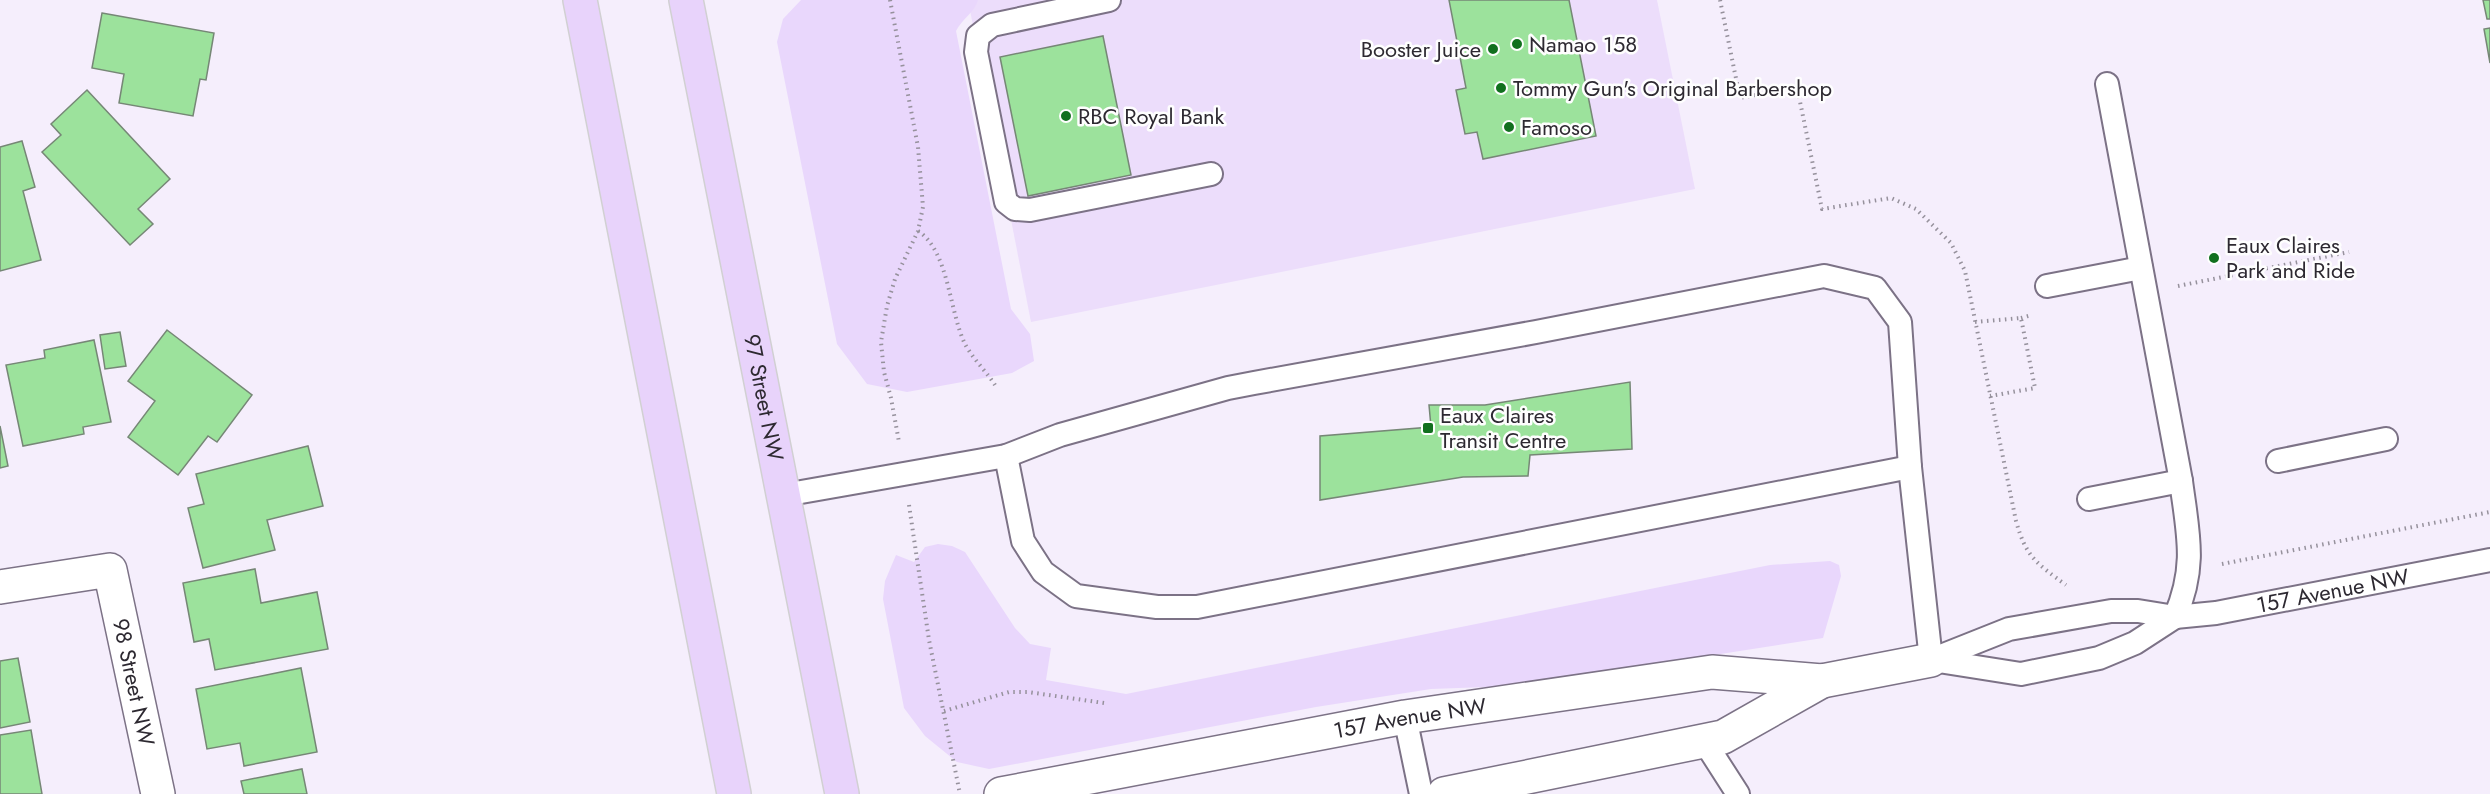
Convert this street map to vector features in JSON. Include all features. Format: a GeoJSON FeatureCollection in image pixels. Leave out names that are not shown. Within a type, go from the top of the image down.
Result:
{"type":"FeatureCollection","features":[{"type":"Feature","properties":{"kind":"main road"},"geometry":{"type":"LineString","coordinates":[[580,0],[734,794]]}},
{"type":"Feature","properties":{"kind":"main road","name":"97 Street NW"},"geometry":{"type":"LineString","coordinates":[[686,0],[842,794]]}},
{"type":"Feature","properties":{"kind":"street","name":"98 Street NW"},"geometry":{"type":"LineString","coordinates":[[0,587],[110,570],[158,794]]}},
{"type":"Feature","properties":{"kind":"street","name":"157 Avenue NW"},"geometry":{"type":"LineString","coordinates":[[1001,794],[1405,717],[1712,672],[1822,681],[1930,660]]}},
{"type":"Feature","properties":{"kind":"street","name":"157 Avenue NW"},"geometry":{"type":"LineString","coordinates":[[1444,794],[1723,737],[1822,681]]}},
{"type":"Feature","properties":{"kind":"lane"},"geometry":{"type":"LineString","coordinates":[[1109,0],[992,25],[978,36],[976,52],[1006,202],[1015,209],[1030,210],[1211,174]]}},
{"type":"Feature","properties":{"kind":"lane"},"geometry":{"type":"LineString","coordinates":[[2107,84],[2181,481],[2190,546],[2190,570],[2185,594],[2175,617]]}},
{"type":"Feature","properties":{"kind":"lane"},"geometry":{"type":"LineString","coordinates":[[2047,286],[2141,268]]}},
{"type":"Feature","properties":{"kind":"lane"},"geometry":{"type":"LineString","coordinates":[[784,495],[1006,456],[1060,435],[1228,388],[1545,331],[1824,276],[1875,288],[1900,322],[1910,466],[1930,660]]}},
{"type":"Feature","properties":{"kind":"lane"},"geometry":{"type":"LineString","coordinates":[[2278,461],[2386,439]]}},
{"type":"Feature","properties":{"kind":"lane"},"geometry":{"type":"LineString","coordinates":[[1006,456],[1023,541],[1043,572],[1076,596],[1157,607],[1197,607],[1910,466]]}},
{"type":"Feature","properties":{"kind":"lane"},"geometry":{"type":"LineString","coordinates":[[2088,499],[2181,481]]}},
{"type":"Feature","properties":{"kind":"lane","name":"157 Avenue NW"},"geometry":{"type":"LineString","coordinates":[[1930,660],[2009,629],[2110,610],[2138,611],[2175,617],[2216,613],[2490,560]]}},
{"type":"Feature","properties":{"kind":"lane","name":"157 Avenue NW"},"geometry":{"type":"LineString","coordinates":[[1930,660],[2021,674],[2099,658],[2135,643],[2175,617]]}},
{"type":"Feature","properties":{"kind":"lane"},"geometry":{"type":"LineString","coordinates":[[1405,717],[1421,794]]}},
{"type":"Feature","properties":{"kind":"lane"},"geometry":{"type":"LineString","coordinates":[[1704,741],[1738,794]]}},
{"type":"Feature","properties":{"kind":"path"},"geometry":{"type":"LineString","coordinates":[[890,0],[922,174],[923,207],[918,231],[895,279],[883,333],[884,372],[891,398]]}},
{"type":"Feature","properties":{"kind":"path"},"geometry":{"type":"LineString","coordinates":[[1720,0],[1740,98],[1797,87],[1822,209],[1891,198],[1916,209],[1951,243],[1965,271],[2023,547],[2043,569],[2069,586]]}},
{"type":"Feature","properties":{"kind":"path"},"geometry":{"type":"LineString","coordinates":[[918,231],[929,238],[933,245],[946,282],[953,315],[965,344],[995,386]]}},
{"type":"Feature","properties":{"kind":"path"},"geometry":{"type":"LineString","coordinates":[[2145,293],[2349,252]]}},
{"type":"Feature","properties":{"kind":"path"},"geometry":{"type":"LineString","coordinates":[[1975,322],[2041,314]]}},
{"type":"Feature","properties":{"kind":"path"},"geometry":{"type":"LineString","coordinates":[[1990,396],[2035,388],[2021,318]]}},
{"type":"Feature","properties":{"kind":"path"},"geometry":{"type":"LineString","coordinates":[[2190,570],[2490,512]]}},
{"type":"Feature","properties":{"kind":"path"},"geometry":{"type":"LineString","coordinates":[[915,540],[929,640],[960,794]]}},
{"type":"Feature","properties":{"kind":"path"},"geometry":{"type":"LineString","coordinates":[[944,711],[1009,692],[1028,692],[1104,703]]}},
{"type":"Feature","properties":{"kind":"shaded area"},"geometry":{"type":"Polygon","coordinates":[[[801,0],[978,0],[956,31],[1011,309],[1030,334],[1034,361],[1012,373],[907,392],[867,384],[837,344],[777,42],[783,19],[801,0]]]}},
{"type":"Feature","properties":{"kind":"shaded area"},"geometry":{"type":"Polygon","coordinates":[[[968,0],[1657,0],[1695,189],[1031,322],[968,0]]]}},
{"type":"Feature","properties":{"kind":"shaded area"},"geometry":{"type":"Polygon","coordinates":[[[938,544],[952,546],[965,552],[1015,628],[1030,644],[1051,648],[1046,680],[1126,694],[1770,565],[1830,561],[1839,565],[1841,576],[1823,638],[1514,686],[1431,689],[1316,707],[989,769],[957,762],[925,736],[904,708],[883,599],[885,581],[896,555],[914,562],[925,547],[938,544]]]}},
{"type":"Feature","properties":{"kind":"building","name":"Namao 158"},"geometry":{"type":"Polygon","coordinates":[[[1449,0],[1569,0],[1596,136],[1483,159],[1477,132],[1465,134],[1456,90],[1466,88],[1449,0]]]}},
{"type":"Feature","properties":{"kind":"building"},"geometry":{"type":"Polygon","coordinates":[[[2483,0],[2490,0],[2490,19],[2487,19],[2483,0]]]}},
{"type":"Feature","properties":{"kind":"building"},"geometry":{"type":"Polygon","coordinates":[[[102,13],[214,33],[206,80],[200,79],[193,116],[119,103],[124,74],[92,68],[102,13]]]}},
{"type":"Feature","properties":{"kind":"building"},"geometry":{"type":"Polygon","coordinates":[[[2490,28],[2490,63],[2484,29],[2490,28]]]}},
{"type":"Feature","properties":{"kind":"building","name":"RBC Royal Bank"},"geometry":{"type":"Polygon","coordinates":[[[1103,36],[1131,175],[1028,196],[1000,57],[1103,36]]]}},
{"type":"Feature","properties":{"kind":"building"},"geometry":{"type":"Polygon","coordinates":[[[87,90],[170,179],[138,209],[153,224],[130,245],[42,152],[61,135],[51,124],[87,90]]]}},
{"type":"Feature","properties":{"kind":"building"},"geometry":{"type":"Polygon","coordinates":[[[22,141],[35,187],[23,191],[41,260],[0,271],[0,147],[22,141]]]}},
{"type":"Feature","properties":{"kind":"building"},"geometry":{"type":"Polygon","coordinates":[[[167,330],[252,395],[217,442],[208,436],[178,475],[128,437],[155,401],[128,381],[167,330]]]}},
{"type":"Feature","properties":{"kind":"building"},"geometry":{"type":"Polygon","coordinates":[[[120,332],[126,366],[105,369],[100,335],[120,332]]]}},
{"type":"Feature","properties":{"kind":"building"},"geometry":{"type":"Polygon","coordinates":[[[94,340],[111,422],[83,427],[84,434],[23,446],[6,365],[45,358],[44,350],[94,340]]]}},
{"type":"Feature","properties":{"kind":"building"},"geometry":{"type":"Polygon","coordinates":[[[1630,382],[1632,449],[1530,455],[1528,476],[1463,477],[1320,500],[1320,436],[1431,427],[1429,405],[1485,405],[1630,382]]]}},
{"type":"Feature","properties":{"kind":"building"},"geometry":{"type":"Polygon","coordinates":[[[0,426],[8,466],[0,468],[0,426]]]}},
{"type":"Feature","properties":{"kind":"building"},"geometry":{"type":"Polygon","coordinates":[[[308,446],[323,506],[267,520],[275,550],[203,568],[188,508],[204,504],[196,474],[308,446]]]}},
{"type":"Feature","properties":{"kind":"building"},"geometry":{"type":"Polygon","coordinates":[[[255,569],[261,603],[317,592],[328,649],[215,670],[209,639],[194,642],[183,583],[255,569]]]}},
{"type":"Feature","properties":{"kind":"building"},"geometry":{"type":"Polygon","coordinates":[[[18,658],[30,722],[0,728],[0,661],[18,658]]]}},
{"type":"Feature","properties":{"kind":"building"},"geometry":{"type":"Polygon","coordinates":[[[301,668],[317,752],[244,766],[240,743],[207,749],[196,689],[301,668]]]}},
{"type":"Feature","properties":{"kind":"building"},"geometry":{"type":"Polygon","coordinates":[[[31,730],[42,794],[0,794],[0,735],[31,730]]]}},
{"type":"Feature","properties":{"kind":"building"},"geometry":{"type":"Polygon","coordinates":[[[302,769],[307,794],[244,794],[241,781],[302,769]]]}},
{"type":"Feature","properties":{"kind":"place","name":"Namao 158"},"geometry":{"type":"Point","coordinates":[1517,44]}},
{"type":"Feature","properties":{"kind":"place","name":"Booster Juice"},"geometry":{"type":"Point","coordinates":[1493,49]}},
{"type":"Feature","properties":{"kind":"place","name":"Tommy Gun's Original Barbershop"},"geometry":{"type":"Point","coordinates":[1501,88]}},
{"type":"Feature","properties":{"kind":"place","name":"RBC Royal Bank"},"geometry":{"type":"Point","coordinates":[1066,116]}},
{"type":"Feature","properties":{"kind":"place","name":"Famoso"},"geometry":{"type":"Point","coordinates":[1509,127]}},
{"type":"Feature","properties":{"kind":"place","name":"Eaux Claires Park and Ride"},"geometry":{"type":"Point","coordinates":[2214,258]}},
{"type":"Feature","properties":{"kind":"place","name":"Eaux Claires Transit Centre"},"geometry":{"type":"Point","coordinates":[1428,428]}}]}
